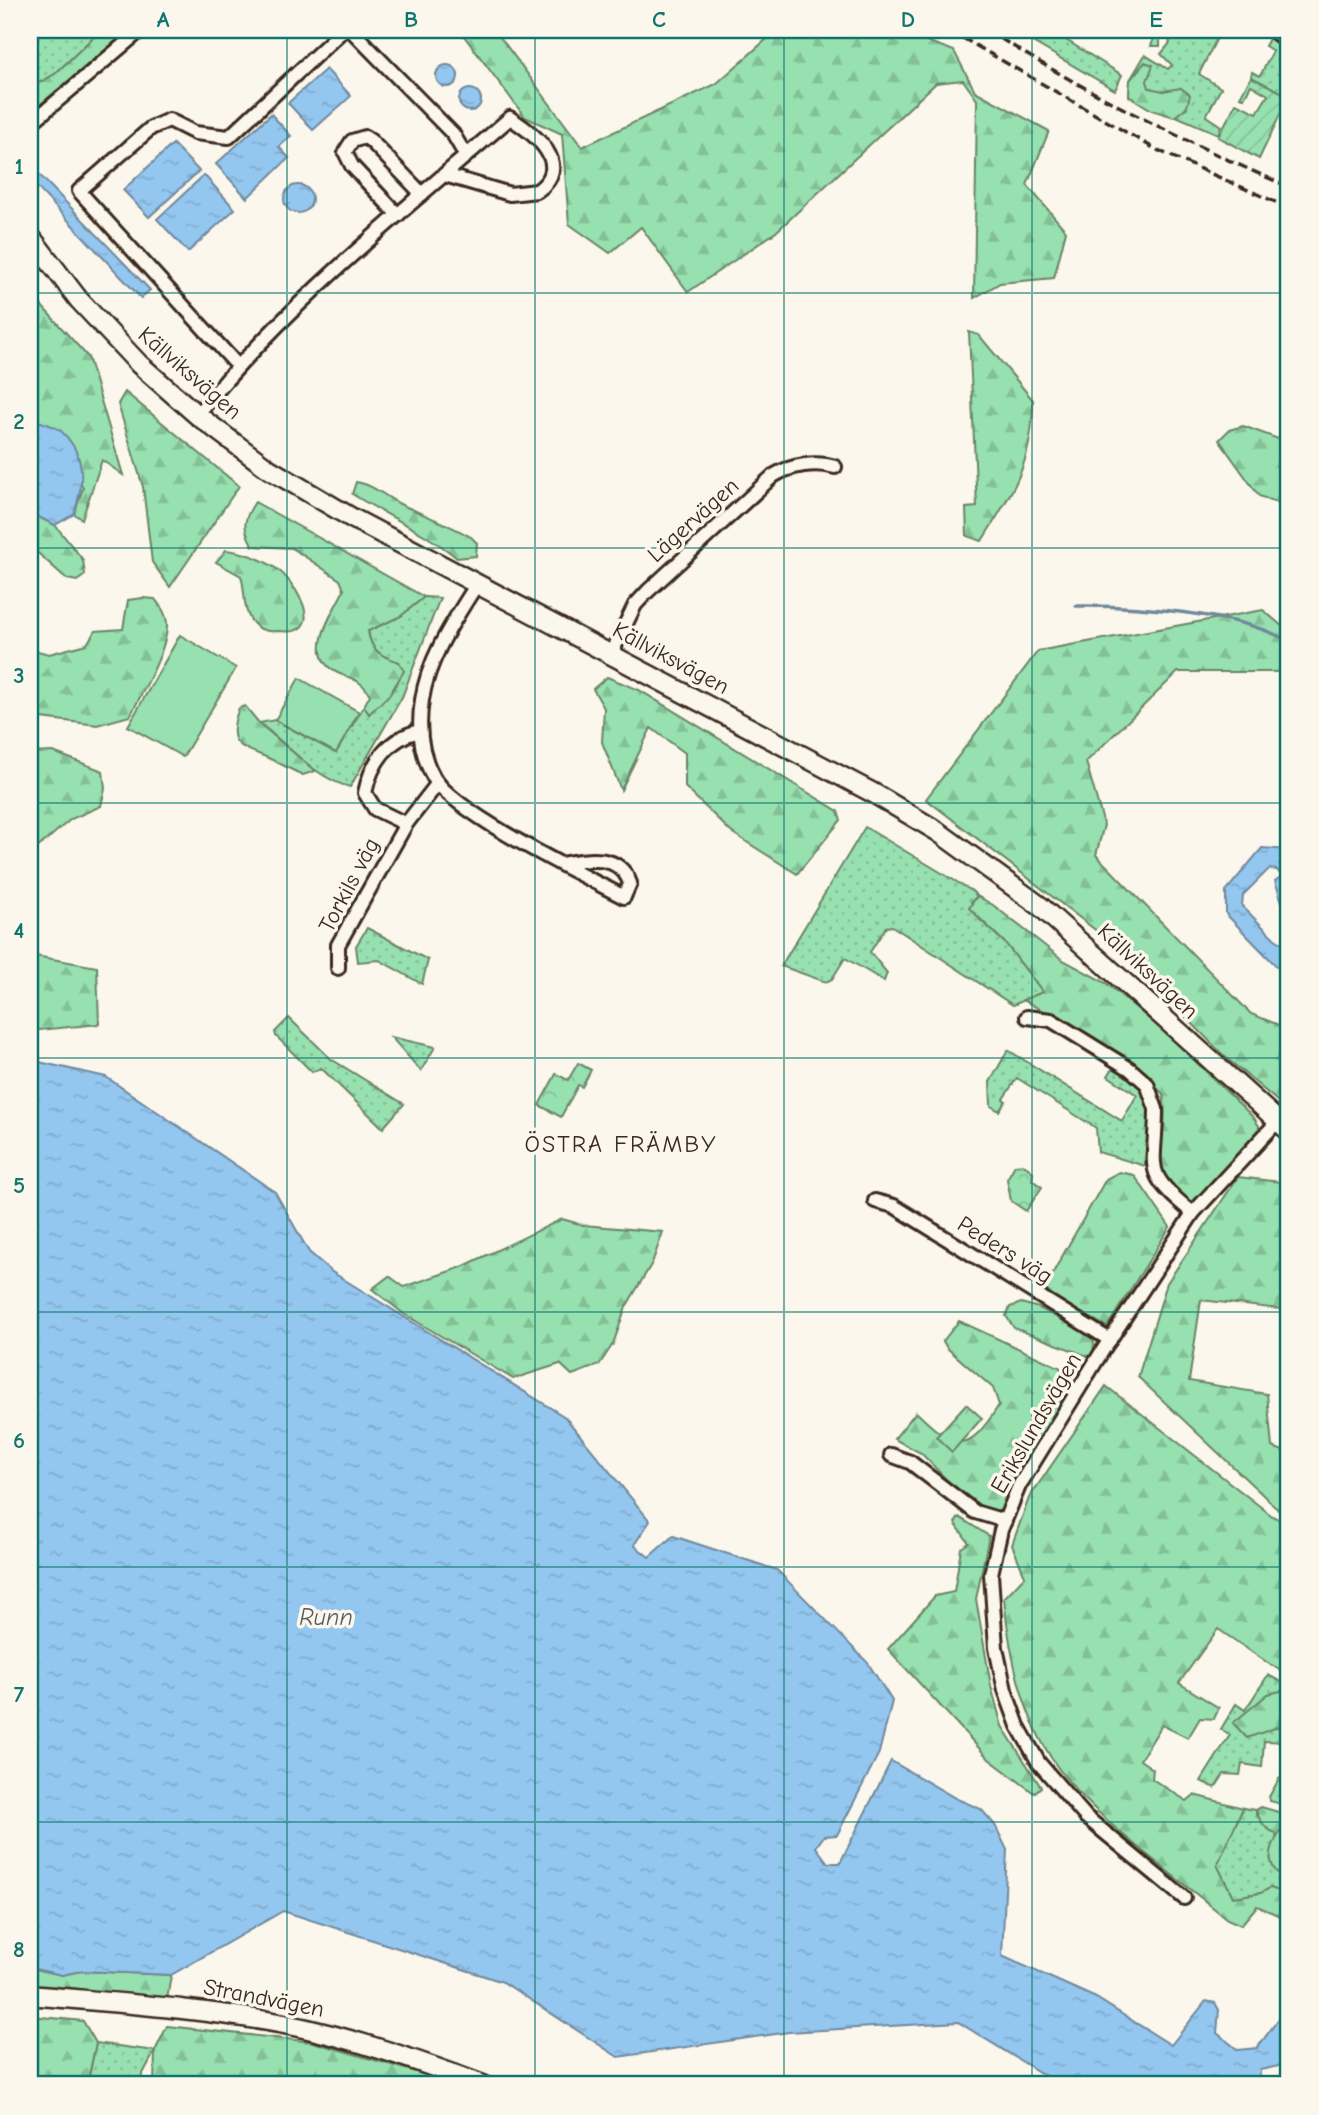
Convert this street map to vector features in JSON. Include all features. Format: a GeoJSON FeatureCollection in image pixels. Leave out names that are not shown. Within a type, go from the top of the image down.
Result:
{"type":"FeatureCollection","features":[{"type":"Feature","properties":{"kind":"street"},"geometry":{"type":"LineString","coordinates":[[30,124],[141,30]]}},
{"type":"Feature","properties":{"kind":"street"},"geometry":{"type":"LineString","coordinates":[[237,365],[79,191],[150,128],[169,120],[195,133],[229,137],[343,30]]}},
{"type":"Feature","properties":{"kind":"street"},"geometry":{"type":"LineString","coordinates":[[351,30],[453,134],[466,156]]}},
{"type":"Feature","properties":{"kind":"street"},"geometry":{"type":"LineString","coordinates":[[1272,30],[1289,43]]}},
{"type":"Feature","properties":{"kind":"street"},"geometry":{"type":"LineString","coordinates":[[197,415],[237,365],[398,215],[510,118],[536,134],[550,154],[552,173],[537,191],[509,194],[445,175]]}},
{"type":"Feature","properties":{"kind":"street"},"geometry":{"type":"LineString","coordinates":[[398,215],[352,166],[345,152],[352,141],[365,137],[371,141],[422,194]]}},
{"type":"Feature","properties":{"kind":"street","name":"Källviksvägen"},"geometry":{"type":"LineString","coordinates":[[30,236],[110,335],[197,415],[296,486],[875,794],[990,867],[1070,932],[1283,1127]]}},
{"type":"Feature","properties":{"kind":"street","name":"Lägervägen"},"geometry":{"type":"LineString","coordinates":[[611,654],[635,605],[773,476],[794,467],[824,463],[835,467]]}},
{"type":"Feature","properties":{"kind":"street"},"geometry":{"type":"LineString","coordinates":[[477,584],[444,638],[431,669],[422,699],[421,746],[438,783],[472,812],[561,864],[624,897],[630,883],[626,872],[617,863],[590,860],[561,864]]}},
{"type":"Feature","properties":{"kind":"street","name":"Torkils väg"},"geometry":{"type":"LineString","coordinates":[[406,824],[375,809],[365,793],[368,778],[390,743],[420,731]]}},
{"type":"Feature","properties":{"kind":"street","name":"Torkils väg"},"geometry":{"type":"LineString","coordinates":[[338,968],[338,945],[406,824],[438,783]]}},
{"type":"Feature","properties":{"kind":"street"},"geometry":{"type":"LineString","coordinates":[[1027,1017],[1051,1020],[1143,1079],[1154,1098],[1156,1109],[1154,1172],[1162,1188],[1193,1213]]}},
{"type":"Feature","properties":{"kind":"street","name":"Erikslundsvägen"},"geometry":{"type":"LineString","coordinates":[[1184,1899],[1064,1795],[1039,1763],[1018,1726],[1005,1690],[992,1610],[991,1574],[1004,1521],[1019,1486],[1110,1340],[1193,1213],[1283,1127]]}},
{"type":"Feature","properties":{"kind":"street","name":"Peders väg"},"geometry":{"type":"LineString","coordinates":[[875,1201],[894,1206],[1110,1340]]}},
{"type":"Feature","properties":{"kind":"street"},"geometry":{"type":"LineString","coordinates":[[891,1455],[910,1462],[975,1513],[1004,1521]]}},
{"type":"Feature","properties":{"kind":"street","name":"Strandvägen"},"geometry":{"type":"LineString","coordinates":[[30,1994],[190,2009],[286,2024],[378,2050],[483,2085]]}},
{"type":"Feature","properties":{"kind":"green space"},"geometry":{"type":"Polygon","coordinates":[[[30,30],[101,30],[55,74],[30,88],[30,30]]]}},
{"type":"Feature","properties":{"kind":"green space"},"geometry":{"type":"Polygon","coordinates":[[[101,30],[129,30],[30,113],[30,88],[55,74],[101,30]]]}},
{"type":"Feature","properties":{"kind":"green space"},"geometry":{"type":"Polygon","coordinates":[[[438,30],[487,30],[500,37],[582,147],[716,84],[777,30],[897,30],[954,51],[975,91],[1049,131],[1027,185],[1066,231],[1054,278],[1000,283],[974,298],[977,100],[963,80],[936,83],[776,232],[688,292],[641,227],[610,253],[569,224],[562,134],[525,117],[464,36],[438,30]]]}},
{"type":"Feature","properties":{"kind":"green space"},"geometry":{"type":"Polygon","coordinates":[[[1012,30],[1050,30],[1122,75],[1115,90],[1012,30]]]}},
{"type":"Feature","properties":{"kind":"green space"},"geometry":{"type":"Polygon","coordinates":[[[1157,30],[1221,30],[1199,74],[1221,88],[1206,116],[1221,126],[1218,134],[1129,96],[1130,80],[1145,55],[1168,69],[1172,65],[1161,54],[1170,43],[1167,33],[1160,36],[1160,46],[1151,46],[1157,30]]]}},
{"type":"Feature","properties":{"kind":"green space"},"geometry":{"type":"Polygon","coordinates":[[[1270,37],[1289,50],[1287,95],[1251,77],[1252,72],[1260,76],[1273,51],[1265,46],[1270,37]]]}},
{"type":"Feature","properties":{"kind":"green space"},"geometry":{"type":"Polygon","coordinates":[[[1145,62],[1153,65],[1147,81],[1149,88],[1163,91],[1181,88],[1190,95],[1187,107],[1174,117],[1152,110],[1129,96],[1130,80],[1145,62]]]}},
{"type":"Feature","properties":{"kind":"green space"},"geometry":{"type":"Polygon","coordinates":[[[1251,77],[1289,96],[1259,159],[1218,137],[1236,103],[1257,113],[1268,95],[1251,85],[1244,98],[1240,97],[1251,77]]]}},
{"type":"Feature","properties":{"kind":"green space"},"geometry":{"type":"Polygon","coordinates":[[[30,293],[88,357],[123,475],[102,460],[82,519],[74,514],[83,488],[60,430],[30,418],[30,293]]]}},
{"type":"Feature","properties":{"kind":"green space"},"geometry":{"type":"Polygon","coordinates":[[[969,332],[979,335],[1033,400],[1030,441],[1020,475],[982,541],[967,536],[966,508],[977,507],[969,332]]]}},
{"type":"Feature","properties":{"kind":"green space"},"geometry":{"type":"Polygon","coordinates":[[[125,392],[239,486],[170,587],[152,562],[143,487],[118,404],[125,392]]]}},
{"type":"Feature","properties":{"kind":"green space"},"geometry":{"type":"Polygon","coordinates":[[[1243,426],[1284,441],[1289,436],[1289,507],[1259,496],[1219,440],[1229,430],[1243,426]]]}},
{"type":"Feature","properties":{"kind":"green space"},"geometry":{"type":"Polygon","coordinates":[[[356,482],[368,485],[400,504],[471,537],[477,543],[476,556],[457,558],[419,532],[352,494],[356,482]]]}},
{"type":"Feature","properties":{"kind":"green space"},"geometry":{"type":"Polygon","coordinates":[[[255,502],[424,597],[401,616],[368,631],[374,648],[382,655],[399,662],[404,671],[390,694],[369,714],[364,706],[370,695],[364,687],[328,667],[322,658],[323,636],[344,590],[340,580],[292,548],[253,546],[245,524],[255,502]]]}},
{"type":"Feature","properties":{"kind":"green space"},"geometry":{"type":"Polygon","coordinates":[[[30,513],[55,525],[83,560],[85,575],[77,581],[67,579],[30,546],[30,513]]]}},
{"type":"Feature","properties":{"kind":"green space"},"geometry":{"type":"Polygon","coordinates":[[[226,550],[259,559],[283,574],[296,590],[305,610],[302,626],[294,631],[274,631],[255,625],[247,612],[241,576],[216,562],[226,550]]]}},
{"type":"Feature","properties":{"kind":"green space"},"geometry":{"type":"Polygon","coordinates":[[[424,597],[440,598],[402,697],[350,787],[325,777],[259,723],[275,720],[336,753],[364,706],[369,714],[399,662],[374,648],[368,631],[401,616],[424,597]]]}},
{"type":"Feature","properties":{"kind":"green space"},"geometry":{"type":"Polygon","coordinates":[[[155,599],[161,607],[167,623],[166,634],[153,671],[130,716],[97,725],[42,718],[30,700],[30,649],[49,654],[87,644],[95,631],[123,629],[128,600],[155,599]]]}},
{"type":"Feature","properties":{"kind":"green space"},"geometry":{"type":"Polygon","coordinates":[[[1263,610],[1289,632],[1289,672],[1178,672],[1086,762],[1104,825],[1096,855],[1251,1014],[1289,1029],[1289,1111],[1223,1055],[1120,949],[926,799],[1038,651],[1263,610]]]}},
{"type":"Feature","properties":{"kind":"green space"},"geometry":{"type":"Polygon","coordinates":[[[180,635],[236,668],[183,757],[128,726],[180,635]]]}},
{"type":"Feature","properties":{"kind":"green space"},"geometry":{"type":"Polygon","coordinates":[[[607,677],[639,690],[838,811],[841,820],[797,874],[731,832],[685,787],[685,753],[651,728],[621,790],[602,742],[604,708],[593,689],[607,677]]]}},
{"type":"Feature","properties":{"kind":"green space"},"geometry":{"type":"Polygon","coordinates":[[[299,678],[359,712],[336,753],[275,720],[299,678]]]}},
{"type":"Feature","properties":{"kind":"green space"},"geometry":{"type":"Polygon","coordinates":[[[245,706],[259,723],[315,771],[303,775],[242,747],[234,737],[234,730],[239,708],[245,706]]]}},
{"type":"Feature","properties":{"kind":"green space"},"geometry":{"type":"Polygon","coordinates":[[[53,752],[103,771],[105,789],[101,806],[71,819],[30,854],[30,753],[53,752]]]}},
{"type":"Feature","properties":{"kind":"green space"},"geometry":{"type":"Polygon","coordinates":[[[865,827],[972,891],[977,896],[971,902],[979,919],[1006,944],[1043,992],[1013,1005],[892,926],[886,927],[870,952],[887,973],[884,981],[845,958],[832,979],[826,982],[781,966],[865,827]]]}},
{"type":"Feature","properties":{"kind":"green space"},"geometry":{"type":"Polygon","coordinates":[[[977,896],[993,905],[1063,960],[1106,983],[1166,1033],[1254,1118],[1259,1126],[1258,1140],[1191,1207],[1175,1192],[1161,1166],[1165,1112],[1163,1094],[1128,1058],[1023,1000],[1043,992],[1006,944],[969,908],[977,896]]]}},
{"type":"Feature","properties":{"kind":"green space"},"geometry":{"type":"Polygon","coordinates":[[[367,928],[428,960],[422,984],[379,960],[358,962],[356,946],[367,928]]]}},
{"type":"Feature","properties":{"kind":"green space"},"geometry":{"type":"Polygon","coordinates":[[[30,955],[97,967],[99,1024],[30,1031],[30,955]]]}},
{"type":"Feature","properties":{"kind":"green space"},"geometry":{"type":"Polygon","coordinates":[[[289,1018],[331,1059],[404,1104],[383,1128],[321,1068],[312,1072],[276,1036],[275,1032],[289,1018]]]}},
{"type":"Feature","properties":{"kind":"green space"},"geometry":{"type":"Polygon","coordinates":[[[391,1037],[435,1047],[421,1071],[391,1037]]]}},
{"type":"Feature","properties":{"kind":"green space"},"geometry":{"type":"Polygon","coordinates":[[[1008,1050],[1122,1121],[1137,1095],[1108,1076],[1115,1065],[1131,1077],[1148,1098],[1150,1109],[1145,1166],[1098,1152],[1096,1128],[1017,1078],[1003,1099],[1006,1101],[999,1111],[991,1106],[990,1082],[1008,1050]]]}},
{"type":"Feature","properties":{"kind":"green space"},"geometry":{"type":"Polygon","coordinates":[[[578,1063],[591,1070],[582,1087],[578,1085],[561,1117],[539,1105],[556,1074],[568,1080],[578,1063]]]}},
{"type":"Feature","properties":{"kind":"green space"},"geometry":{"type":"Polygon","coordinates":[[[1023,1164],[1033,1172],[1032,1180],[1042,1187],[1026,1211],[1011,1201],[1007,1179],[1015,1165],[1023,1164]]]}},
{"type":"Feature","properties":{"kind":"green space"},"geometry":{"type":"Polygon","coordinates":[[[1119,1172],[1134,1175],[1170,1227],[1107,1327],[1042,1292],[1106,1179],[1119,1172]]]}},
{"type":"Feature","properties":{"kind":"green space"},"geometry":{"type":"Polygon","coordinates":[[[1238,1177],[1289,1183],[1289,1310],[1201,1300],[1189,1381],[1267,1394],[1272,1447],[1289,1453],[1289,1514],[1280,1511],[1138,1377],[1167,1283],[1238,1177]]]}},
{"type":"Feature","properties":{"kind":"green space"},"geometry":{"type":"Polygon","coordinates":[[[562,1219],[583,1225],[663,1232],[652,1263],[626,1307],[613,1344],[599,1365],[572,1375],[560,1364],[513,1379],[404,1314],[372,1289],[389,1276],[404,1287],[462,1267],[562,1219]]]}},
{"type":"Feature","properties":{"kind":"green space"},"geometry":{"type":"Polygon","coordinates":[[[1021,1303],[1039,1308],[1089,1334],[1094,1342],[1093,1355],[1087,1356],[1014,1328],[1006,1316],[1010,1307],[1021,1303]]]}},
{"type":"Feature","properties":{"kind":"green space"},"geometry":{"type":"Polygon","coordinates":[[[959,1321],[1061,1368],[1069,1378],[1066,1396],[1000,1514],[968,1502],[921,1453],[894,1439],[916,1412],[951,1440],[969,1440],[988,1422],[999,1405],[993,1388],[947,1348],[943,1341],[959,1321]]]}},
{"type":"Feature","properties":{"kind":"green space"},"geometry":{"type":"Polygon","coordinates":[[[1106,1386],[1271,1515],[1289,1525],[1289,1673],[1271,1665],[1218,1629],[1179,1683],[1219,1708],[1214,1719],[1200,1718],[1188,1738],[1162,1725],[1140,1760],[1153,1769],[1152,1779],[1187,1801],[1194,1795],[1243,1808],[1217,1865],[1233,1897],[1261,1893],[1270,1888],[1289,1894],[1289,1920],[1257,1906],[1241,1925],[1227,1919],[1161,1866],[1091,1806],[1072,1785],[1044,1746],[1026,1706],[1014,1664],[1004,1598],[1025,1576],[1012,1545],[1029,1498],[1106,1386]]]}},
{"type":"Feature","properties":{"kind":"green space"},"geometry":{"type":"Polygon","coordinates":[[[966,1404],[982,1418],[952,1452],[936,1437],[966,1404]]]}},
{"type":"Feature","properties":{"kind":"green space"},"geometry":{"type":"Polygon","coordinates":[[[959,1517],[989,1536],[976,1599],[991,1686],[1002,1726],[1041,1787],[1034,1793],[989,1759],[888,1649],[935,1596],[954,1592],[961,1548],[969,1543],[955,1523],[959,1517]]]}},
{"type":"Feature","properties":{"kind":"green space"},"geometry":{"type":"Polygon","coordinates":[[[1268,1675],[1281,1682],[1289,1682],[1289,1742],[1264,1741],[1262,1767],[1242,1764],[1240,1775],[1224,1774],[1215,1788],[1201,1781],[1230,1735],[1221,1729],[1236,1704],[1245,1710],[1268,1675]]]}},
{"type":"Feature","properties":{"kind":"green space"},"geometry":{"type":"Polygon","coordinates":[[[1289,1689],[1289,1723],[1247,1738],[1233,1723],[1268,1694],[1289,1689]]]}},
{"type":"Feature","properties":{"kind":"green space"},"geometry":{"type":"Polygon","coordinates":[[[1289,1775],[1289,1806],[1270,1801],[1269,1797],[1279,1779],[1289,1775]]]}},
{"type":"Feature","properties":{"kind":"green space"},"geometry":{"type":"Polygon","coordinates":[[[1261,1807],[1289,1815],[1289,1834],[1278,1834],[1264,1825],[1256,1810],[1261,1807]]]}},
{"type":"Feature","properties":{"kind":"green space"},"geometry":{"type":"Polygon","coordinates":[[[1243,1808],[1256,1810],[1256,1814],[1276,1834],[1282,1871],[1289,1883],[1289,1894],[1270,1888],[1261,1893],[1233,1897],[1217,1865],[1243,1808]]]}},
{"type":"Feature","properties":{"kind":"green space"},"geometry":{"type":"Polygon","coordinates":[[[1281,1831],[1289,1832],[1289,1880],[1276,1871],[1271,1859],[1273,1845],[1281,1831]]]}},
{"type":"Feature","properties":{"kind":"green space"},"geometry":{"type":"Polygon","coordinates":[[[30,1968],[62,1975],[81,1971],[171,1975],[167,2000],[30,1987],[30,1968]]]}},
{"type":"Feature","properties":{"kind":"green space"},"geometry":{"type":"Polygon","coordinates":[[[30,2016],[83,2021],[96,2043],[87,2085],[30,2085],[30,2016]]]}},
{"type":"Feature","properties":{"kind":"green space"},"geometry":{"type":"Polygon","coordinates":[[[167,2026],[313,2042],[460,2085],[154,2085],[155,2051],[167,2026]]]}},
{"type":"Feature","properties":{"kind":"green space"},"geometry":{"type":"Polygon","coordinates":[[[96,2043],[155,2051],[137,2085],[87,2085],[96,2043]]]}},
{"type":"Feature","properties":{"kind":"water"},"geometry":{"type":"Polygon","coordinates":[[[443,65],[451,65],[458,72],[458,80],[451,87],[443,87],[436,80],[436,72],[443,65]]]}},
{"type":"Feature","properties":{"kind":"water"},"geometry":{"type":"Polygon","coordinates":[[[326,69],[351,96],[313,130],[288,103],[326,69]]]}},
{"type":"Feature","properties":{"kind":"water"},"geometry":{"type":"Polygon","coordinates":[[[466,89],[474,89],[481,96],[481,104],[474,111],[466,111],[459,104],[459,96],[466,89]]]}},
{"type":"Feature","properties":{"kind":"water"},"geometry":{"type":"Polygon","coordinates":[[[271,114],[291,136],[279,147],[289,158],[247,198],[216,164],[271,114]]]}},
{"type":"Feature","properties":{"kind":"water"},"geometry":{"type":"Polygon","coordinates":[[[173,144],[199,171],[149,217],[123,190],[173,144]]]}},
{"type":"Feature","properties":{"kind":"water"},"geometry":{"type":"Polygon","coordinates":[[[31,166],[150,290],[141,298],[30,180],[31,166]]]}},
{"type":"Feature","properties":{"kind":"water"},"geometry":{"type":"Polygon","coordinates":[[[204,175],[235,209],[188,252],[157,219],[204,175]]]}},
{"type":"Feature","properties":{"kind":"water"},"geometry":{"type":"Polygon","coordinates":[[[298,185],[308,189],[312,199],[308,209],[298,213],[288,209],[284,199],[288,189],[298,185]]]}},
{"type":"Feature","properties":{"kind":"water"},"geometry":{"type":"Polygon","coordinates":[[[30,418],[61,431],[79,460],[80,492],[74,514],[55,525],[30,513],[30,418]]]}},
{"type":"Feature","properties":{"kind":"water"},"geometry":{"type":"Polygon","coordinates":[[[1262,848],[1289,850],[1289,923],[1275,881],[1282,876],[1277,870],[1269,869],[1243,895],[1242,906],[1275,939],[1289,947],[1289,979],[1226,914],[1226,891],[1262,848]]]}},
{"type":"Feature","properties":{"kind":"water","name":"Runn"},"geometry":{"type":"Polygon","coordinates":[[[30,1060],[106,1077],[275,1192],[309,1252],[332,1272],[565,1417],[650,1521],[634,1545],[649,1557],[673,1536],[777,1570],[868,1663],[892,1701],[879,1753],[837,1835],[824,1836],[816,1847],[828,1863],[840,1863],[891,1761],[957,1799],[981,1809],[995,1825],[1007,1850],[1002,1956],[1096,1998],[1171,2045],[1206,2001],[1215,2003],[1219,2010],[1217,2033],[1238,2050],[1257,2048],[1289,2005],[1289,2064],[1260,2070],[1259,2085],[1060,2085],[958,2022],[789,2032],[618,2057],[503,1982],[283,1911],[171,1975],[81,1971],[62,1975],[30,1968],[30,1060]]]}},
{"type":"Feature","properties":{"kind":"waterway"},"geometry":{"type":"LineString","coordinates":[[1076,606],[1155,609],[1216,618],[1245,624],[1289,642]]}},
{"type":"Feature","properties":{"kind":"railway"},"geometry":{"type":"LineString","coordinates":[[949,30],[1157,150],[1289,208]]}},
{"type":"Feature","properties":{"kind":"railway"},"geometry":{"type":"LineString","coordinates":[[987,30],[1060,74],[1135,114],[1289,187]]}},
{"type":"Feature","properties":{"kind":"district","name":"ÖSTRA FRÄMBY"},"geometry":{"type":"Point","coordinates":[621,1144]}}]}
